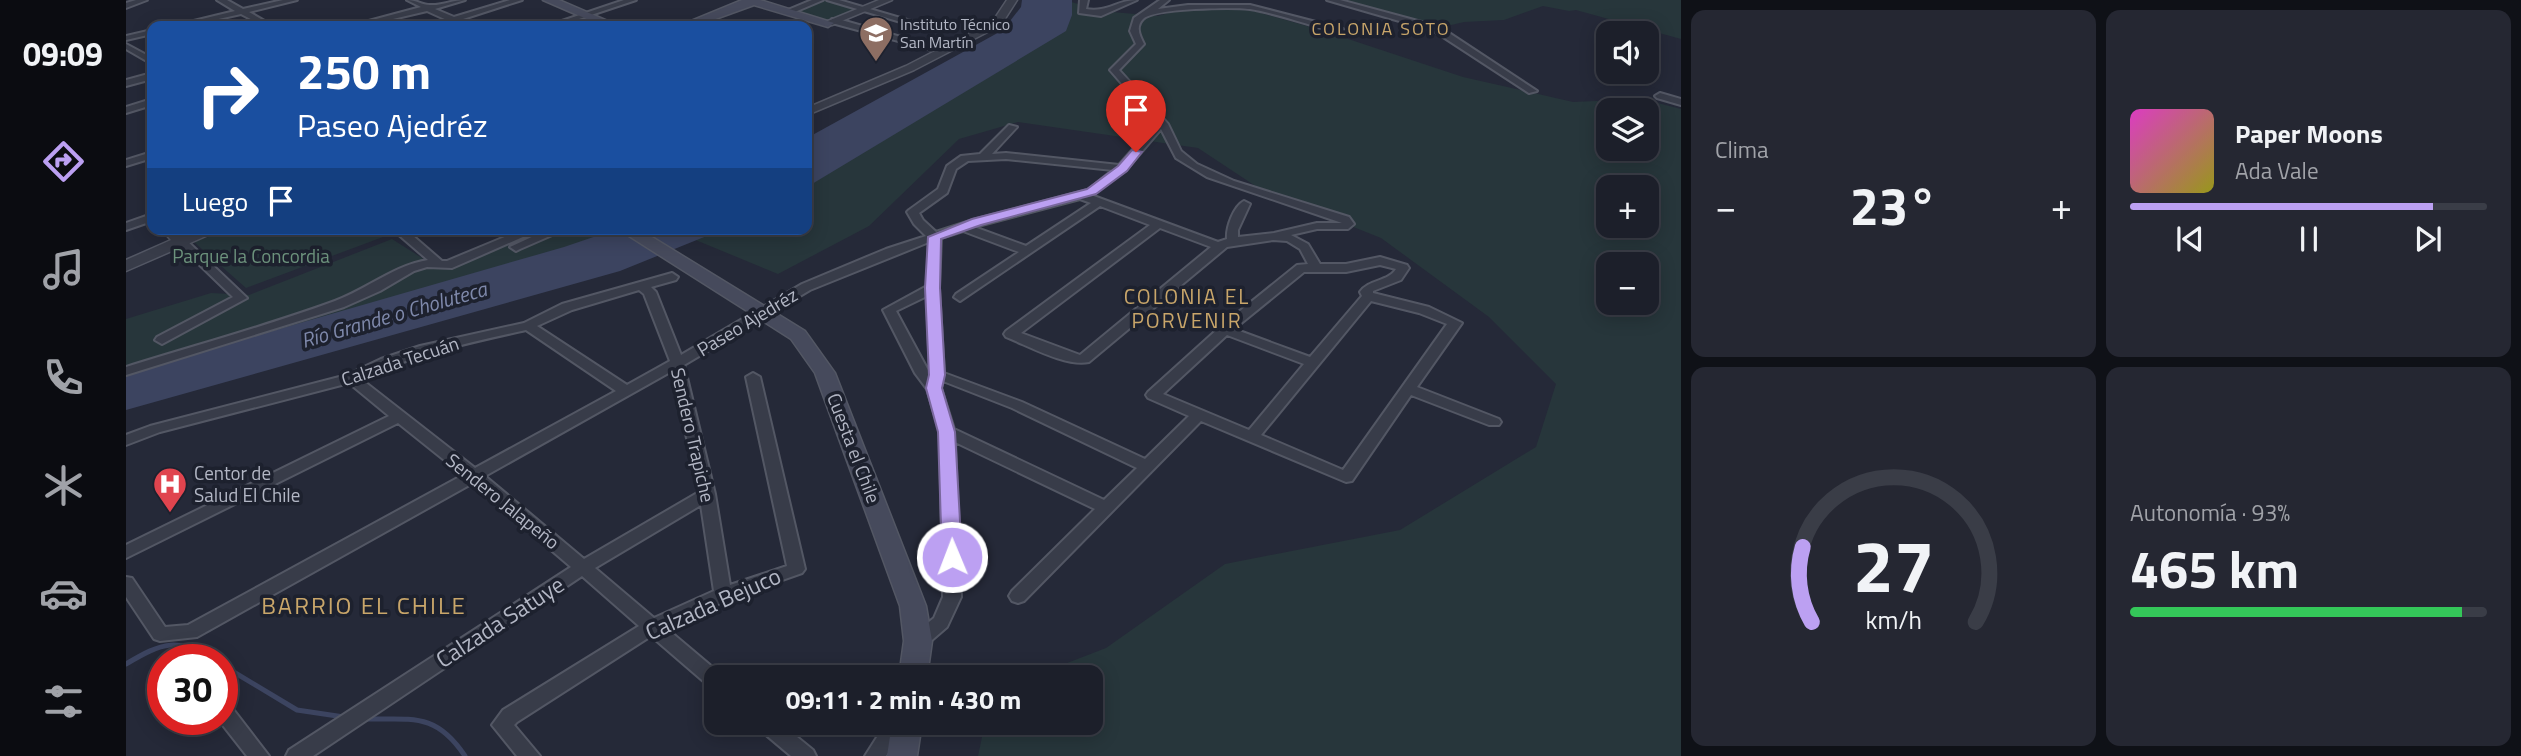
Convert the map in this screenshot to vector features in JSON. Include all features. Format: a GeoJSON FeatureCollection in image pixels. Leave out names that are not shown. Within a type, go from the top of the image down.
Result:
{"type":"FeatureCollection","features":[{"type":"Feature","properties":{"kind":"main road"},"geometry":{"type":"LineString","coordinates":[[549,0],[600,21]]}},
{"type":"Feature","properties":{"kind":"main road"},"geometry":{"type":"LineString","coordinates":[[699,21],[753,1],[831,22]]}},
{"type":"Feature","properties":{"kind":"main road"},"geometry":{"type":"LineString","coordinates":[[812,30],[831,22]]}},
{"type":"Feature","properties":{"kind":"main road","name":"Cuesta el Chile"},"geometry":{"type":"LineString","coordinates":[[636,235],[798,335],[825,373],[913,606],[918,641],[915,665]]}},
{"type":"Feature","properties":{"kind":"main road"},"geometry":{"type":"LineString","coordinates":[[902,756],[905,735]]}},
{"type":"Feature","properties":{"kind":"street"},"geometry":{"type":"LineString","coordinates":[[126,6],[143,0]]}},
{"type":"Feature","properties":{"kind":"street"},"geometry":{"type":"LineString","coordinates":[[221,0],[259,21]]}},
{"type":"Feature","properties":{"kind":"street"},"geometry":{"type":"LineString","coordinates":[[200,21],[293,0]]}},
{"type":"Feature","properties":{"kind":"street"},"geometry":{"type":"LineString","coordinates":[[411,0],[453,20],[518,0]]}},
{"type":"Feature","properties":{"kind":"street"},"geometry":{"type":"LineString","coordinates":[[374,21],[461,0]]}},
{"type":"Feature","properties":{"kind":"street"},"geometry":{"type":"LineString","coordinates":[[566,21],[632,0]]}},
{"type":"Feature","properties":{"kind":"street"},"geometry":{"type":"LineString","coordinates":[[787,12],[819,0]]}},
{"type":"Feature","properties":{"kind":"street"},"geometry":{"type":"LineString","coordinates":[[831,0],[934,29]]}},
{"type":"Feature","properties":{"kind":"street"},"geometry":{"type":"LineString","coordinates":[[831,22],[887,0]]}},
{"type":"Feature","properties":{"kind":"street"},"geometry":{"type":"LineString","coordinates":[[812,110],[910,68],[997,23],[1012,0]]}},
{"type":"Feature","properties":{"kind":"street"},"geometry":{"type":"LineString","coordinates":[[1084,0],[1082,11],[1094,15],[1133,0]]}},
{"type":"Feature","properties":{"kind":"street"},"geometry":{"type":"LineString","coordinates":[[1157,225],[1011,334],[1076,360],[1084,359],[1219,246],[1233,240],[1317,226],[1344,227],[1348,224],[1345,219],[1228,181],[1191,164],[1179,155],[1172,146],[1165,126],[1114,70],[1139,46],[1134,27],[1137,20],[1165,0]]}},
{"type":"Feature","properties":{"kind":"street"},"geometry":{"type":"LineString","coordinates":[[1331,0],[1437,29],[1532,91]]}},
{"type":"Feature","properties":{"kind":"street"},"geometry":{"type":"LineString","coordinates":[[1148,12],[1188,6],[1250,6],[1339,31]]}},
{"type":"Feature","properties":{"kind":"street"},"geometry":{"type":"LineString","coordinates":[[831,22],[942,50]]}},
{"type":"Feature","properties":{"kind":"street"},"geometry":{"type":"LineString","coordinates":[[126,38],[147,33]]}},
{"type":"Feature","properties":{"kind":"street"},"geometry":{"type":"LineString","coordinates":[[126,46],[147,58]]}},
{"type":"Feature","properties":{"kind":"street"},"geometry":{"type":"LineString","coordinates":[[126,83],[147,77]]}},
{"type":"Feature","properties":{"kind":"street"},"geometry":{"type":"LineString","coordinates":[[1660,96],[1681,102]]}},
{"type":"Feature","properties":{"kind":"street"},"geometry":{"type":"LineString","coordinates":[[126,110],[147,104]]}},
{"type":"Feature","properties":{"kind":"street"},"geometry":{"type":"LineString","coordinates":[[812,104],[820,107]]}},
{"type":"Feature","properties":{"kind":"street","name":"Paseo Ajedréz"},"geometry":{"type":"LineString","coordinates":[[126,583],[160,634],[191,632],[677,363],[806,287],[963,227],[1092,192],[1122,168],[1161,123]]}},
{"type":"Feature","properties":{"kind":"street"},"geometry":{"type":"LineString","coordinates":[[984,156],[1012,127]]}},
{"type":"Feature","properties":{"kind":"street"},"geometry":{"type":"LineString","coordinates":[[918,641],[941,622],[952,597],[947,432],[935,382],[935,237],[918,222],[914,212],[943,191],[951,168],[957,162],[984,156],[1122,168]]}},
{"type":"Feature","properties":{"kind":"street"},"geometry":{"type":"LineString","coordinates":[[126,163],[147,157]]}},
{"type":"Feature","properties":{"kind":"street"},"geometry":{"type":"LineString","coordinates":[[1080,195],[1219,246]]}},
{"type":"Feature","properties":{"kind":"street"},"geometry":{"type":"LineString","coordinates":[[960,297],[1099,202]]}},
{"type":"Feature","properties":{"kind":"street"},"geometry":{"type":"LineString","coordinates":[[1233,240],[1232,230],[1244,204]]}},
{"type":"Feature","properties":{"kind":"street"},"geometry":{"type":"LineString","coordinates":[[126,227],[147,219]]}},
{"type":"Feature","properties":{"kind":"street"},"geometry":{"type":"LineString","coordinates":[[963,227],[1028,251]]}},
{"type":"Feature","properties":{"kind":"street"},"geometry":{"type":"LineString","coordinates":[[1279,234],[1305,248],[1308,268]]}},
{"type":"Feature","properties":{"kind":"street"},"geometry":{"type":"LineString","coordinates":[[162,340],[241,298],[174,235]]}},
{"type":"Feature","properties":{"kind":"street"},"geometry":{"type":"LineString","coordinates":[[126,266],[198,235]]}},
{"type":"Feature","properties":{"kind":"street"},"geometry":{"type":"LineString","coordinates":[[406,235],[442,263],[468,264],[544,235]]}},
{"type":"Feature","properties":{"kind":"street"},"geometry":{"type":"LineString","coordinates":[[126,371],[339,304],[372,290],[396,273],[442,263],[519,235]]}},
{"type":"Feature","properties":{"kind":"street"},"geometry":{"type":"LineString","coordinates":[[1251,437],[1368,296],[1368,288],[1397,277],[1403,268],[1380,261],[1346,268],[1308,268],[1225,330],[1153,395],[1198,415],[1346,477],[1455,323],[1424,310],[1368,296]]}},
{"type":"Feature","properties":{"kind":"street","name":"Calzada Tecuán"},"geometry":{"type":"LineString","coordinates":[[126,440],[155,429],[352,378],[386,362],[425,349],[528,326],[567,307],[672,276]]}},
{"type":"Feature","properties":{"kind":"street","name":"Sendero Trapiche"},"geometry":{"type":"LineString","coordinates":[[640,285],[649,292],[677,363],[707,494],[723,594]]}},
{"type":"Feature","properties":{"kind":"street"},"geometry":{"type":"LineString","coordinates":[[933,288],[889,310],[922,373],[935,382],[976,387],[994,398],[1042,415],[1146,467]]}},
{"type":"Feature","properties":{"kind":"street"},"geometry":{"type":"LineString","coordinates":[[528,326],[626,391]]}},
{"type":"Feature","properties":{"kind":"street"},"geometry":{"type":"LineString","coordinates":[[1225,330],[1312,362]]}},
{"type":"Feature","properties":{"kind":"street","name":"Calzada Bejuco"},"geometry":{"type":"LineString","coordinates":[[530,756],[502,725],[510,716],[652,627],[723,594],[796,569],[753,377]]}},
{"type":"Feature","properties":{"kind":"street","name":"Sendero Jalapeño"},"geometry":{"type":"LineString","coordinates":[[352,378],[397,418],[473,475],[584,567],[704,671]]}},
{"type":"Feature","properties":{"kind":"street"},"geometry":{"type":"LineString","coordinates":[[1409,389],[1494,422]]}},
{"type":"Feature","properties":{"kind":"street"},"geometry":{"type":"LineString","coordinates":[[1018,596],[1198,415]]}},
{"type":"Feature","properties":{"kind":"street"},"geometry":{"type":"LineString","coordinates":[[126,552],[397,418]]}},
{"type":"Feature","properties":{"kind":"street"},"geometry":{"type":"LineString","coordinates":[[947,432],[1105,508]]}},
{"type":"Feature","properties":{"kind":"street","name":"Calzada Satuye"},"geometry":{"type":"LineString","coordinates":[[296,756],[584,567],[707,494]]}},
{"type":"Feature","properties":{"kind":"street"},"geometry":{"type":"LineString","coordinates":[[238,730],[259,756]]}},
{"type":"Feature","properties":{"kind":"street"},"geometry":{"type":"LineString","coordinates":[[781,735],[806,756]]}},
{"type":"Feature","properties":{"kind":"street"},"geometry":{"type":"LineString","coordinates":[[875,756],[889,735]]}},
{"type":"Feature","properties":{"kind":"green space"},"geometry":{"type":"Polygon","coordinates":[[[824,0],[856,9],[825,21],[792,11],[824,0]]]}},
{"type":"Feature","properties":{"kind":"green space"},"geometry":{"type":"Polygon","coordinates":[[[1065,0],[1101,11],[1158,16],[1182,9],[1243,8],[1321,30],[1463,77],[1573,102],[1596,101],[1596,161],[1659,161],[1659,103],[1681,109],[1681,756],[978,756],[982,735],[1103,735],[1103,665],[1062,665],[1106,648],[1225,564],[1400,530],[1536,447],[1556,384],[1489,317],[1381,238],[1263,191],[1198,148],[1018,122],[959,139],[869,226],[778,274],[683,235],[812,235],[812,161],[1065,0]]]}},
{"type":"Feature","properties":{"kind":"green space"},"geometry":{"type":"Polygon","coordinates":[[[1340,0],[1681,0],[1681,39],[1659,33],[1659,21],[1616,21],[1576,10],[1543,6],[1504,20],[1464,22],[1443,27],[1340,0]]]}},
{"type":"Feature","properties":{"kind":"green space","name":"Parque la Concordia"},"geometry":{"type":"Polygon","coordinates":[[[214,235],[388,235],[246,288],[194,242],[214,235]]]}},
{"type":"Feature","properties":{"kind":"green space"},"geometry":{"type":"Polygon","coordinates":[[[533,235],[606,235],[615,241],[126,382],[126,319],[211,293],[249,295],[392,239],[430,263],[454,260],[488,248],[513,245],[533,235]]]}},
{"type":"Feature","properties":{"kind":"water"},"geometry":{"type":"Polygon","coordinates":[[[1022,0],[1072,0],[1072,15],[1066,31],[812,184],[812,135],[1003,30],[1021,7],[1022,0]]]}},
{"type":"Feature","properties":{"kind":"water","name":"Río Grande o Choluteca"},"geometry":{"type":"Polygon","coordinates":[[[599,235],[709,235],[620,271],[126,410],[126,373],[599,235]]]}},
{"type":"Feature","properties":{"kind":"waterway"},"geometry":{"type":"LineString","coordinates":[[126,664],[147,653]]}},
{"type":"Feature","properties":{"kind":"waterway"},"geometry":{"type":"LineString","coordinates":[[238,675],[297,710],[344,717]]}},
{"type":"Feature","properties":{"kind":"waterway"},"geometry":{"type":"LineString","coordinates":[[363,719],[421,721],[443,731],[465,756]]}},
{"type":"Feature","properties":{"kind":"place","name":"Instituto Técnico San Martín"},"geometry":{"type":"Point","coordinates":[876,63]}},
{"type":"Feature","properties":{"kind":"place","name":"Centor de Salud El Chile"},"geometry":{"type":"Point","coordinates":[170,514]}},
{"type":"Feature","properties":{"kind":"district","name":"COLONIA SOTO"},"geometry":{"type":"Point","coordinates":[1381,29]}},
{"type":"Feature","properties":{"kind":"district","name":"COLONIA EL PORVENIR"},"geometry":{"type":"Point","coordinates":[1187,309]}},
{"type":"Feature","properties":{"kind":"district","name":"BARRIO EL CHILE"},"geometry":{"type":"Point","coordinates":[364,606]}},
{"type":"Feature","properties":{"kind":"route"},"geometry":{"type":"LineString","coordinates":[[952,557],[947,432],[934,388],[937,375],[933,288],[935,237],[977,222],[1092,192],[1122,168],[1136,152]]}}]}
